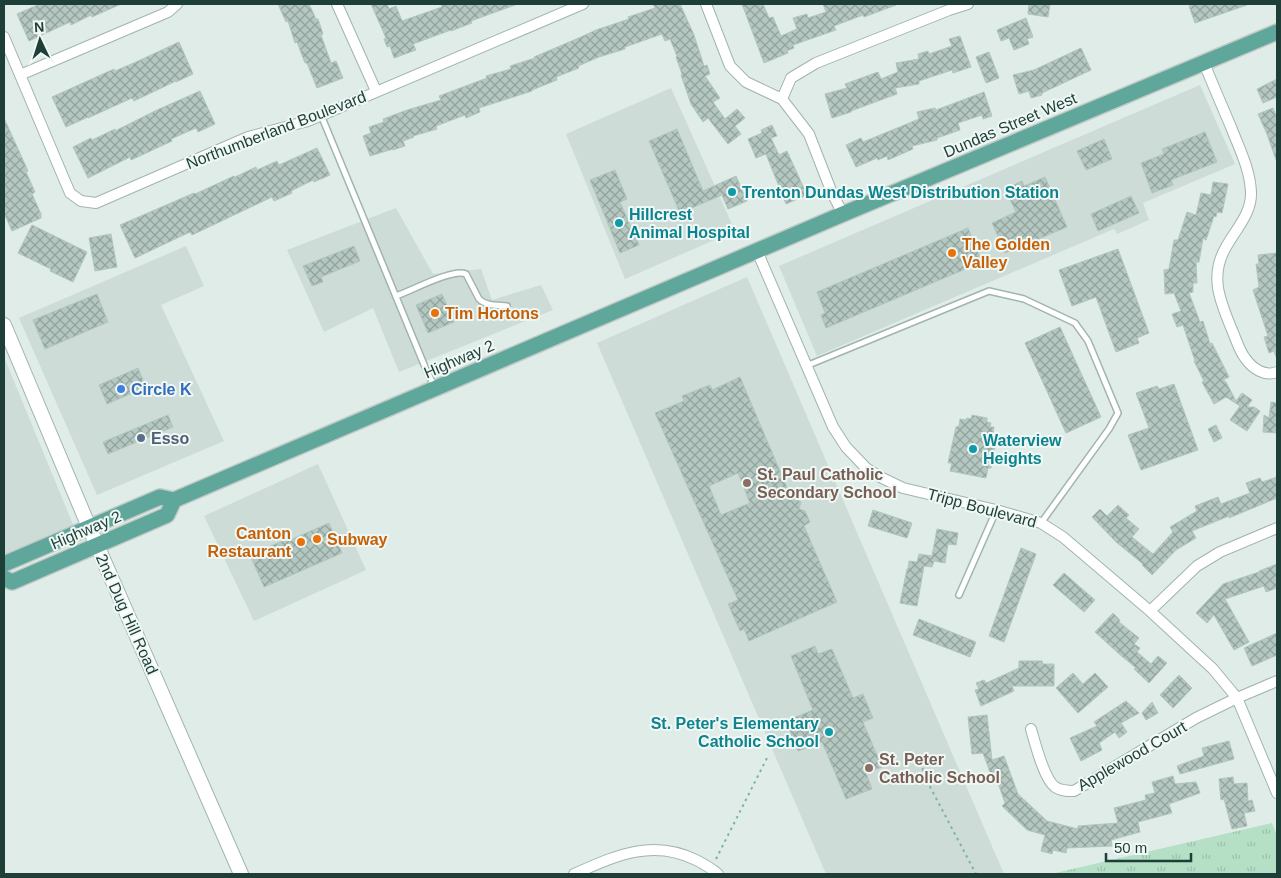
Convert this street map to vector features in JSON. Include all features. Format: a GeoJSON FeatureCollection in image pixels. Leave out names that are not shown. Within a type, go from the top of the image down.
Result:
{"type":"FeatureCollection","features":[{"type":"Feature","properties":{"kind":"main road","name":"Dundas Street West"},"geometry":{"type":"LineString","coordinates":[[757,251],[1277,32]]}},
{"type":"Feature","properties":{"kind":"main road","name":"Highway 2"},"geometry":{"type":"LineString","coordinates":[[4,564],[160,497],[174,500],[757,251]]}},
{"type":"Feature","properties":{"kind":"main road","name":"Highway 2"},"geometry":{"type":"LineString","coordinates":[[4,578],[12,582],[167,515],[174,500]]}},
{"type":"Feature","properties":{"kind":"street"},"geometry":{"type":"LineString","coordinates":[[20,75],[168,12],[177,4]]}},
{"type":"Feature","properties":{"kind":"street"},"geometry":{"type":"LineString","coordinates":[[337,4],[376,91]]}},
{"type":"Feature","properties":{"kind":"street","name":"Northumberland Boulevard"},"geometry":{"type":"LineString","coordinates":[[4,37],[70,193],[81,201],[96,202],[248,137],[294,125],[321,115],[583,4]]}},
{"type":"Feature","properties":{"kind":"street"},"geometry":{"type":"LineString","coordinates":[[706,4],[730,66],[746,82],[782,98],[809,134],[832,193],[843,214]]}},
{"type":"Feature","properties":{"kind":"street"},"geometry":{"type":"LineString","coordinates":[[782,98],[792,78],[816,63],[968,4]]}},
{"type":"Feature","properties":{"kind":"street"},"geometry":{"type":"LineString","coordinates":[[1204,63],[1247,166],[1251,190],[1251,201],[1248,211],[1220,260],[1217,274],[1221,303],[1242,354],[1250,365],[1261,372],[1277,372]]}},
{"type":"Feature","properties":{"kind":"street","name":"Tripp Boulevard"},"geometry":{"type":"LineString","coordinates":[[757,251],[833,428],[846,447],[866,468],[903,488],[996,510],[1041,523],[1063,537],[1150,611],[1213,669],[1237,698],[1277,793]]}},
{"type":"Feature","properties":{"kind":"street","name":"2nd Dug Hill Road"},"geometry":{"type":"LineString","coordinates":[[4,325],[89,527],[241,874]]}},
{"type":"Feature","properties":{"kind":"street"},"geometry":{"type":"LineString","coordinates":[[1150,611],[1197,566],[1220,552],[1277,528]]}},
{"type":"Feature","properties":{"kind":"street"},"geometry":{"type":"LineString","coordinates":[[1237,698],[1277,681]]}},
{"type":"Feature","properties":{"kind":"street","name":"Applewood Court"},"geometry":{"type":"LineString","coordinates":[[1031,729],[1045,772],[1053,786],[1060,790],[1074,791],[1196,718],[1237,698]]}},
{"type":"Feature","properties":{"kind":"street"},"geometry":{"type":"LineString","coordinates":[[574,874],[629,852],[657,849],[685,855],[715,871]]}},
{"type":"Feature","properties":{"kind":"lane"},"geometry":{"type":"LineString","coordinates":[[321,115],[435,388]]}},
{"type":"Feature","properties":{"kind":"lane"},"geometry":{"type":"LineString","coordinates":[[396,296],[446,276],[463,272],[482,302],[507,306]]}},
{"type":"Feature","properties":{"kind":"lane"},"geometry":{"type":"LineString","coordinates":[[806,366],[989,291],[1024,299],[1075,323],[1088,341],[1118,414],[1041,523]]}},
{"type":"Feature","properties":{"kind":"lane"},"geometry":{"type":"LineString","coordinates":[[959,595],[996,510]]}},
{"type":"Feature","properties":{"kind":"path"},"geometry":{"type":"LineString","coordinates":[[918,756],[927,781],[976,874]]}},
{"type":"Feature","properties":{"kind":"path"},"geometry":{"type":"LineString","coordinates":[[715,871],[767,758]]}},
{"type":"Feature","properties":{"kind":"shaded area"},"geometry":{"type":"Polygon","coordinates":[[[1200,85],[1235,164],[1143,203],[1149,220],[1117,234],[1114,229],[817,356],[779,266],[1200,85]]]}},
{"type":"Feature","properties":{"kind":"shaded area"},"geometry":{"type":"Polygon","coordinates":[[[671,88],[735,231],[625,279],[566,134],[671,88]]]}},
{"type":"Feature","properties":{"kind":"shaded area"},"geometry":{"type":"Polygon","coordinates":[[[396,208],[433,274],[481,269],[492,300],[541,285],[553,310],[399,372],[373,308],[324,332],[287,250],[396,208]]]}},
{"type":"Feature","properties":{"kind":"shaded area"},"geometry":{"type":"Polygon","coordinates":[[[186,246],[204,286],[161,305],[224,441],[97,495],[19,318],[186,246]]]}},
{"type":"Feature","properties":{"kind":"shaded area"},"geometry":{"type":"Polygon","coordinates":[[[747,277],[1004,874],[826,874],[597,343],[747,277]]]}},
{"type":"Feature","properties":{"kind":"shaded area"},"geometry":{"type":"Polygon","coordinates":[[[4,357],[74,527],[4,556],[4,357]]]}},
{"type":"Feature","properties":{"kind":"shaded area"},"geometry":{"type":"Polygon","coordinates":[[[318,464],[366,570],[254,621],[204,516],[318,464]]]}},
{"type":"Feature","properties":{"kind":"green space"},"geometry":{"type":"Polygon","coordinates":[[[1272,823],[1277,836],[1277,874],[1051,874],[1272,823]]]}},
{"type":"Feature","properties":{"kind":"building"},"geometry":{"type":"Polygon","coordinates":[[[40,4],[121,4],[71,25],[70,22],[29,41],[17,14],[40,4]]]}},
{"type":"Feature","properties":{"kind":"building"},"geometry":{"type":"Polygon","coordinates":[[[278,4],[309,4],[316,19],[318,19],[323,34],[321,35],[331,63],[336,61],[343,78],[317,88],[297,42],[295,43],[288,21],[286,22],[278,4]]]}},
{"type":"Feature","properties":{"kind":"building"},"geometry":{"type":"Polygon","coordinates":[[[371,4],[387,4],[389,9],[396,6],[402,21],[442,7],[441,4],[515,5],[413,44],[416,50],[394,58],[390,46],[387,47],[384,39],[386,38],[371,4]]]}},
{"type":"Feature","properties":{"kind":"building"},"geometry":{"type":"Polygon","coordinates":[[[653,4],[680,4],[694,35],[704,66],[707,65],[710,74],[705,76],[720,98],[713,102],[725,119],[737,109],[745,118],[735,126],[741,134],[728,144],[708,118],[703,122],[691,104],[670,39],[665,41],[662,34],[578,66],[579,68],[556,77],[557,80],[532,91],[479,108],[480,112],[466,118],[465,115],[436,126],[437,129],[413,136],[403,141],[405,146],[370,156],[363,136],[371,133],[369,127],[384,122],[383,119],[441,100],[439,96],[487,78],[486,76],[511,69],[510,66],[535,58],[596,30],[655,8],[653,4]]]}},
{"type":"Feature","properties":{"kind":"building"},"geometry":{"type":"Polygon","coordinates":[[[742,4],[763,4],[769,18],[773,17],[781,36],[797,29],[793,18],[807,14],[808,18],[826,12],[823,4],[896,5],[834,26],[836,30],[793,45],[794,48],[787,51],[788,53],[764,63],[742,4]]]}},
{"type":"Feature","properties":{"kind":"building"},"geometry":{"type":"Polygon","coordinates":[[[1029,4],[1050,4],[1048,17],[1028,14],[1029,4]]]}},
{"type":"Feature","properties":{"kind":"building"},"geometry":{"type":"Polygon","coordinates":[[[1196,4],[1247,5],[1195,23],[1189,6],[1196,4]]]}},
{"type":"Feature","properties":{"kind":"building"},"geometry":{"type":"Polygon","coordinates":[[[1026,18],[1033,37],[1027,39],[1029,44],[1014,50],[1009,38],[1001,41],[997,30],[1026,18]]]}},
{"type":"Feature","properties":{"kind":"building"},"geometry":{"type":"Polygon","coordinates":[[[960,36],[971,67],[953,73],[952,70],[919,81],[919,84],[895,88],[897,94],[832,118],[825,94],[847,88],[845,84],[878,72],[881,79],[898,72],[896,63],[919,59],[918,54],[928,51],[929,54],[952,46],[949,39],[960,36]]]}},
{"type":"Feature","properties":{"kind":"building"},"geometry":{"type":"Polygon","coordinates":[[[179,42],[193,74],[134,101],[132,98],[66,127],[52,97],[179,42]]]}},
{"type":"Feature","properties":{"kind":"building"},"geometry":{"type":"Polygon","coordinates":[[[1081,48],[1091,70],[1042,93],[1042,95],[1031,98],[1029,91],[1019,94],[1013,75],[1034,70],[1081,48]]]}},
{"type":"Feature","properties":{"kind":"building"},"geometry":{"type":"Polygon","coordinates":[[[989,52],[999,78],[986,83],[976,57],[989,52]]]}},
{"type":"Feature","properties":{"kind":"building"},"geometry":{"type":"Polygon","coordinates":[[[1277,79],[1277,97],[1263,103],[1257,89],[1277,79]]]}},
{"type":"Feature","properties":{"kind":"building"},"geometry":{"type":"Polygon","coordinates":[[[200,91],[215,124],[198,132],[196,128],[131,160],[130,157],[88,178],[73,147],[91,138],[92,140],[115,129],[115,131],[200,91]]]}},
{"type":"Feature","properties":{"kind":"building"},"geometry":{"type":"Polygon","coordinates":[[[984,92],[992,116],[983,119],[982,115],[958,123],[960,130],[937,138],[937,140],[912,146],[913,149],[888,160],[887,156],[878,160],[877,158],[856,167],[846,145],[861,138],[863,142],[919,119],[917,112],[935,108],[936,110],[984,92]]]}},
{"type":"Feature","properties":{"kind":"building"},"geometry":{"type":"Polygon","coordinates":[[[1273,108],[1277,118],[1277,160],[1258,114],[1273,108]]]}},
{"type":"Feature","properties":{"kind":"building"},"geometry":{"type":"Polygon","coordinates":[[[4,118],[28,171],[26,172],[35,192],[32,194],[41,214],[41,218],[12,231],[4,213],[4,118]]]}},
{"type":"Feature","properties":{"kind":"building"},"geometry":{"type":"Polygon","coordinates":[[[772,125],[777,136],[771,138],[779,155],[787,151],[807,195],[786,204],[766,154],[756,158],[748,139],[762,133],[761,130],[772,125]]]}},
{"type":"Feature","properties":{"kind":"building"},"geometry":{"type":"Polygon","coordinates":[[[677,129],[703,191],[736,176],[747,201],[728,209],[722,195],[680,213],[649,141],[677,129]]]}},
{"type":"Feature","properties":{"kind":"building"},"geometry":{"type":"Polygon","coordinates":[[[1205,132],[1217,162],[1171,180],[1173,185],[1152,193],[1141,163],[1164,154],[1162,149],[1205,132]]]}},
{"type":"Feature","properties":{"kind":"building"},"geometry":{"type":"Polygon","coordinates":[[[1104,139],[1112,159],[1086,170],[1077,151],[1104,139]]]}},
{"type":"Feature","properties":{"kind":"building"},"geometry":{"type":"Polygon","coordinates":[[[317,148],[330,175],[314,182],[313,180],[274,201],[272,197],[192,235],[190,232],[135,258],[120,225],[256,167],[257,170],[277,161],[279,165],[317,148]]]}},
{"type":"Feature","properties":{"kind":"building","name":"Hillcrest Animal Hospital"},"geometry":{"type":"Polygon","coordinates":[[[615,170],[627,199],[620,202],[639,245],[620,253],[590,180],[615,170]]]}},
{"type":"Feature","properties":{"kind":"building"},"geometry":{"type":"Polygon","coordinates":[[[1045,177],[1067,227],[1005,253],[992,223],[1016,212],[1005,189],[1022,181],[1024,186],[1045,177]]]}},
{"type":"Feature","properties":{"kind":"building"},"geometry":{"type":"Polygon","coordinates":[[[1213,182],[1228,184],[1222,213],[1217,212],[1206,240],[1203,238],[1199,262],[1196,262],[1197,283],[1193,283],[1193,292],[1189,293],[1200,322],[1203,321],[1210,344],[1212,343],[1229,377],[1223,380],[1236,401],[1242,393],[1252,400],[1247,407],[1254,407],[1260,411],[1247,431],[1230,420],[1240,406],[1226,397],[1214,404],[1202,382],[1204,381],[1194,361],[1183,325],[1177,327],[1172,314],[1181,311],[1174,293],[1165,294],[1164,270],[1169,269],[1174,240],[1178,240],[1187,212],[1196,215],[1201,193],[1211,195],[1213,182]]]}},
{"type":"Feature","properties":{"kind":"building"},"geometry":{"type":"Polygon","coordinates":[[[1131,196],[1139,213],[1098,231],[1091,214],[1131,196]]]}},
{"type":"Feature","properties":{"kind":"building"},"geometry":{"type":"Polygon","coordinates":[[[32,225],[87,252],[73,282],[18,253],[32,225]]]}},
{"type":"Feature","properties":{"kind":"building"},"geometry":{"type":"Polygon","coordinates":[[[968,228],[982,262],[826,328],[821,315],[825,313],[817,292],[968,228]]]}},
{"type":"Feature","properties":{"kind":"building"},"geometry":{"type":"Polygon","coordinates":[[[111,234],[117,267],[95,271],[89,238],[111,234]]]}},
{"type":"Feature","properties":{"kind":"building"},"geometry":{"type":"Polygon","coordinates":[[[354,246],[360,261],[321,277],[323,282],[312,286],[303,266],[354,246]]]}},
{"type":"Feature","properties":{"kind":"building"},"geometry":{"type":"Polygon","coordinates":[[[1118,249],[1149,333],[1137,338],[1139,343],[1116,352],[1096,297],[1072,306],[1059,270],[1118,249]]]}},
{"type":"Feature","properties":{"kind":"building"},"geometry":{"type":"Polygon","coordinates":[[[1277,253],[1276,357],[1274,351],[1269,353],[1264,337],[1268,336],[1253,290],[1259,287],[1256,264],[1259,264],[1258,255],[1277,253]]]}},
{"type":"Feature","properties":{"kind":"building"},"geometry":{"type":"Polygon","coordinates":[[[97,294],[108,322],[45,349],[33,320],[97,294]]]}},
{"type":"Feature","properties":{"kind":"building","name":"Tim Hortons"},"geometry":{"type":"Polygon","coordinates":[[[442,294],[454,322],[428,333],[416,305],[442,294]]]}},
{"type":"Feature","properties":{"kind":"building"},"geometry":{"type":"Polygon","coordinates":[[[1060,327],[1101,417],[1066,433],[1025,343],[1060,327]]]}},
{"type":"Feature","properties":{"kind":"building"},"geometry":{"type":"Polygon","coordinates":[[[138,368],[146,387],[107,404],[99,385],[138,368]]]}},
{"type":"Feature","properties":{"kind":"building"},"geometry":{"type":"Polygon","coordinates":[[[740,377],[791,497],[801,502],[799,509],[805,511],[810,522],[804,526],[837,602],[749,641],[744,629],[740,631],[728,604],[738,600],[655,413],[684,401],[682,396],[710,385],[712,390],[740,377]],[[738,473],[709,486],[721,515],[750,503],[738,473]]]}},
{"type":"Feature","properties":{"kind":"building"},"geometry":{"type":"Polygon","coordinates":[[[1174,384],[1198,450],[1141,470],[1128,435],[1149,428],[1136,393],[1157,386],[1159,389],[1174,384]]]}},
{"type":"Feature","properties":{"kind":"building"},"geometry":{"type":"Polygon","coordinates":[[[1271,402],[1277,403],[1277,433],[1263,432],[1264,415],[1269,418],[1271,402]]]}},
{"type":"Feature","properties":{"kind":"building"},"geometry":{"type":"Polygon","coordinates":[[[168,415],[173,427],[108,454],[103,442],[168,415]]]}},
{"type":"Feature","properties":{"kind":"building","name":"Waterview Heights"},"geometry":{"type":"Polygon","coordinates":[[[972,415],[987,418],[987,422],[991,423],[990,427],[994,427],[993,434],[997,435],[991,468],[988,468],[986,478],[950,471],[952,463],[948,463],[956,427],[959,426],[960,419],[971,419],[972,415]]]}},
{"type":"Feature","properties":{"kind":"building"},"geometry":{"type":"Polygon","coordinates":[[[1216,425],[1222,438],[1214,442],[1208,429],[1216,425]]]}},
{"type":"Feature","properties":{"kind":"building"},"geometry":{"type":"Polygon","coordinates":[[[1277,477],[1277,498],[1192,531],[1196,538],[1176,550],[1152,575],[1143,564],[1116,542],[1092,517],[1100,509],[1107,516],[1118,505],[1129,515],[1126,518],[1139,529],[1132,537],[1153,554],[1173,532],[1170,527],[1197,511],[1195,506],[1218,497],[1221,504],[1250,493],[1246,483],[1260,478],[1262,482],[1277,477]]]}},
{"type":"Feature","properties":{"kind":"building"},"geometry":{"type":"Polygon","coordinates":[[[873,510],[912,523],[907,538],[868,526],[873,510]]]}},
{"type":"Feature","properties":{"kind":"building"},"geometry":{"type":"Polygon","coordinates":[[[329,523],[342,553],[264,587],[250,555],[329,523]]]}},
{"type":"Feature","properties":{"kind":"building"},"geometry":{"type":"Polygon","coordinates":[[[937,529],[958,533],[956,545],[948,544],[945,563],[934,561],[932,567],[924,566],[917,606],[900,603],[909,561],[917,562],[919,554],[932,556],[937,529]]]}},
{"type":"Feature","properties":{"kind":"building"},"geometry":{"type":"Polygon","coordinates":[[[1021,548],[1036,554],[1004,642],[989,636],[1021,548]]]}},
{"type":"Feature","properties":{"kind":"building"},"geometry":{"type":"Polygon","coordinates":[[[1277,564],[1277,588],[1266,592],[1264,586],[1225,599],[1249,642],[1234,650],[1214,615],[1207,623],[1196,613],[1223,584],[1277,564]]]}},
{"type":"Feature","properties":{"kind":"building"},"geometry":{"type":"Polygon","coordinates":[[[1064,573],[1095,600],[1084,612],[1053,585],[1064,573]]]}},
{"type":"Feature","properties":{"kind":"building"},"geometry":{"type":"Polygon","coordinates":[[[1113,613],[1120,620],[1119,622],[1139,638],[1134,644],[1140,648],[1137,652],[1151,664],[1158,656],[1167,663],[1149,683],[1134,669],[1136,668],[1095,632],[1113,613]]]}},
{"type":"Feature","properties":{"kind":"building"},"geometry":{"type":"Polygon","coordinates":[[[919,619],[976,642],[970,657],[913,635],[919,619]]]}},
{"type":"Feature","properties":{"kind":"building"},"geometry":{"type":"Polygon","coordinates":[[[1277,633],[1277,655],[1252,666],[1244,648],[1277,633]]]}},
{"type":"Feature","properties":{"kind":"building","name":"St. Peter's Elementary Catholic School"},"geometry":{"type":"Polygon","coordinates":[[[815,646],[818,654],[832,649],[853,698],[863,694],[873,718],[863,722],[882,767],[866,773],[872,789],[846,799],[822,742],[798,751],[786,721],[813,710],[791,656],[815,646]]]}},
{"type":"Feature","properties":{"kind":"building"},"geometry":{"type":"Polygon","coordinates":[[[1019,661],[1042,661],[1043,664],[1054,664],[1054,686],[1012,686],[1014,691],[981,706],[975,690],[979,689],[976,683],[984,680],[986,683],[1019,668],[1019,661]]]}},
{"type":"Feature","properties":{"kind":"building"},"geometry":{"type":"Polygon","coordinates":[[[1073,673],[1083,684],[1095,673],[1108,687],[1078,713],[1056,688],[1073,673]]]}},
{"type":"Feature","properties":{"kind":"building"},"geometry":{"type":"Polygon","coordinates":[[[1179,675],[1192,688],[1173,708],[1160,695],[1179,675]]]}},
{"type":"Feature","properties":{"kind":"building"},"geometry":{"type":"Polygon","coordinates":[[[1126,701],[1139,713],[1121,723],[1127,732],[1119,738],[1115,732],[1099,743],[1102,750],[1081,761],[1070,738],[1097,726],[1094,722],[1126,701]]]}},
{"type":"Feature","properties":{"kind":"building"},"geometry":{"type":"Polygon","coordinates":[[[1152,702],[1158,713],[1146,720],[1142,713],[1152,702]]]}},
{"type":"Feature","properties":{"kind":"building"},"geometry":{"type":"Polygon","coordinates":[[[987,715],[992,760],[1004,756],[1018,794],[1047,821],[1078,829],[1078,826],[1118,823],[1114,808],[1146,800],[1145,795],[1155,793],[1152,782],[1173,776],[1175,784],[1196,782],[1200,793],[1169,804],[1172,813],[1138,822],[1140,832],[1111,840],[1112,846],[1067,848],[1066,853],[1053,850],[1052,854],[1041,851],[1045,835],[1027,830],[1002,806],[1005,803],[995,774],[991,775],[983,753],[972,754],[968,717],[987,715]]]}},
{"type":"Feature","properties":{"kind":"building"},"geometry":{"type":"Polygon","coordinates":[[[1229,741],[1234,759],[1180,774],[1177,766],[1204,756],[1202,748],[1229,741]]]}},
{"type":"Feature","properties":{"kind":"building"},"geometry":{"type":"Polygon","coordinates":[[[1233,777],[1234,784],[1247,783],[1248,801],[1252,800],[1255,811],[1244,813],[1247,826],[1232,829],[1224,799],[1221,800],[1219,779],[1233,777]]]}},
{"type":"Feature","properties":{"kind":"place","name":"Trenton Dundas West Distribution Station"},"geometry":{"type":"Point","coordinates":[732,192]}},
{"type":"Feature","properties":{"kind":"place","name":"Hillcrest Animal Hospital"},"geometry":{"type":"Point","coordinates":[619,223]}},
{"type":"Feature","properties":{"kind":"place","name":"The Golden Valley"},"geometry":{"type":"Point","coordinates":[952,253]}},
{"type":"Feature","properties":{"kind":"place","name":"Tim Hortons"},"geometry":{"type":"Point","coordinates":[435,313]}},
{"type":"Feature","properties":{"kind":"place","name":"Circle K"},"geometry":{"type":"Point","coordinates":[121,389]}},
{"type":"Feature","properties":{"kind":"place","name":"Esso"},"geometry":{"type":"Point","coordinates":[141,438]}},
{"type":"Feature","properties":{"kind":"place","name":"Waterview Heights"},"geometry":{"type":"Point","coordinates":[973,449]}},
{"type":"Feature","properties":{"kind":"place","name":"St. Paul Catholic Secondary School"},"geometry":{"type":"Point","coordinates":[747,483]}},
{"type":"Feature","properties":{"kind":"place","name":"Subway"},"geometry":{"type":"Point","coordinates":[317,539]}},
{"type":"Feature","properties":{"kind":"place","name":"Canton Restaurant"},"geometry":{"type":"Point","coordinates":[301,542]}},
{"type":"Feature","properties":{"kind":"place","name":"St. Peter's Elementary Catholic School"},"geometry":{"type":"Point","coordinates":[829,732]}},
{"type":"Feature","properties":{"kind":"place","name":"St. Peter Catholic School"},"geometry":{"type":"Point","coordinates":[869,768]}}]}
